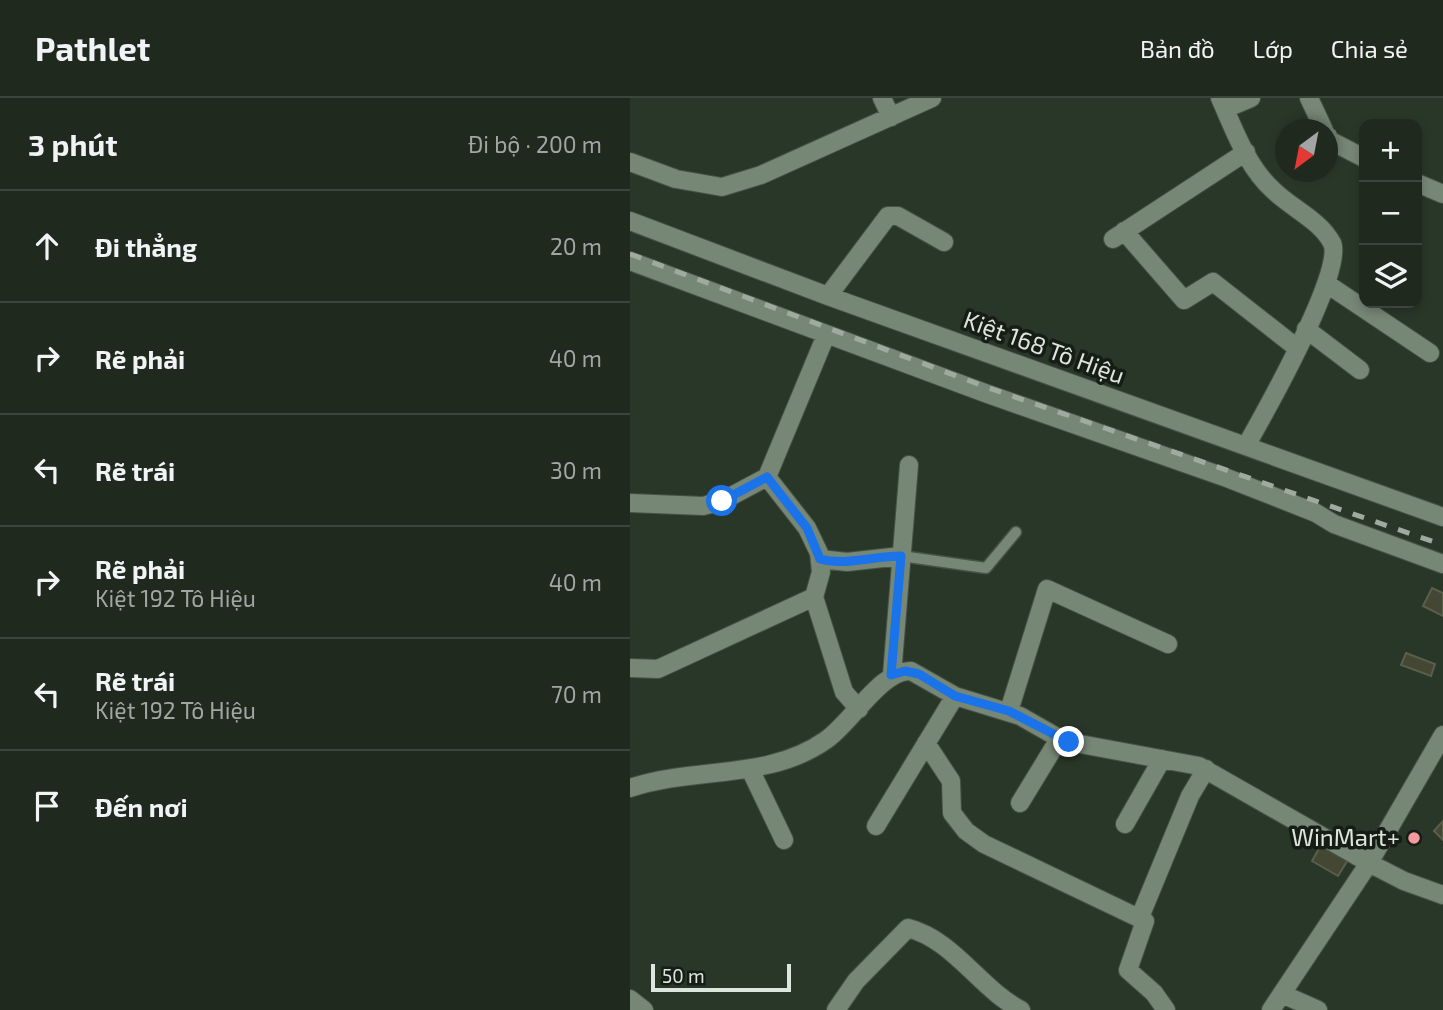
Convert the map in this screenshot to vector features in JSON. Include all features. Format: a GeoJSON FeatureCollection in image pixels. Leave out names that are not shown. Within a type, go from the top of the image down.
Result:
{"type":"FeatureCollection","features":[{"type":"Feature","properties":{"kind":"street"},"geometry":{"type":"LineString","coordinates":[[882,98],[891,117]]}},
{"type":"Feature","properties":{"kind":"street"},"geometry":{"type":"LineString","coordinates":[[630,162],[676,179],[722,187],[761,175],[932,98]]}},
{"type":"Feature","properties":{"kind":"street"},"geometry":{"type":"LineString","coordinates":[[1246,446],[1297,348],[1327,284],[1336,257],[1333,244],[1323,230],[1272,190],[1246,152],[1222,104],[1251,98]]}},
{"type":"Feature","properties":{"kind":"street"},"geometry":{"type":"LineString","coordinates":[[1309,98],[1319,119]]}},
{"type":"Feature","properties":{"kind":"street"},"geometry":{"type":"LineString","coordinates":[[1338,145],[1359,155]]}},
{"type":"Feature","properties":{"kind":"street"},"geometry":{"type":"LineString","coordinates":[[1246,152],[1118,235],[1184,300],[1213,282],[1297,348]]}},
{"type":"Feature","properties":{"kind":"street"},"geometry":{"type":"LineString","coordinates":[[1422,185],[1443,194]]}},
{"type":"Feature","properties":{"kind":"street"},"geometry":{"type":"LineString","coordinates":[[828,296],[888,216],[898,216],[944,242]]}},
{"type":"Feature","properties":{"kind":"street","name":"Kiệt 168 Tô Hiệu"},"geometry":{"type":"LineString","coordinates":[[630,221],[828,296],[1443,517]]}},
{"type":"Feature","properties":{"kind":"street"},"geometry":{"type":"LineString","coordinates":[[630,261],[826,335],[1227,478],[1316,513],[1334,524],[1443,564]]}},
{"type":"Feature","properties":{"kind":"street"},"geometry":{"type":"LineString","coordinates":[[1327,284],[1430,353]]}},
{"type":"Feature","properties":{"kind":"street"},"geometry":{"type":"LineString","coordinates":[[1306,329],[1360,370]]}},
{"type":"Feature","properties":{"kind":"street"},"geometry":{"type":"LineString","coordinates":[[630,503],[702,506],[722,501],[767,477],[826,335]]}},
{"type":"Feature","properties":{"kind":"street"},"geometry":{"type":"LineString","coordinates":[[891,675],[909,465]]}},
{"type":"Feature","properties":{"kind":"street"},"geometry":{"type":"LineString","coordinates":[[767,477],[807,528],[820,559],[821,572],[814,597],[844,692],[859,709]]}},
{"type":"Feature","properties":{"kind":"street"},"geometry":{"type":"LineString","coordinates":[[820,559],[847,562],[877,556],[901,556]]}},
{"type":"Feature","properties":{"kind":"street"},"geometry":{"type":"LineString","coordinates":[[1009,711],[1047,589],[1168,644]]}},
{"type":"Feature","properties":{"kind":"street"},"geometry":{"type":"LineString","coordinates":[[630,668],[658,669],[814,597]]}},
{"type":"Feature","properties":{"kind":"street"},"geometry":{"type":"LineString","coordinates":[[630,788],[751,769],[796,758],[826,740],[891,675],[905,671],[919,674],[955,696],[1009,711],[1059,739],[1206,769],[1369,863],[1404,881],[1443,895]]}},
{"type":"Feature","properties":{"kind":"street"},"geometry":{"type":"LineString","coordinates":[[876,826],[955,696]]}},
{"type":"Feature","properties":{"kind":"street"},"geometry":{"type":"LineString","coordinates":[[1271,1010],[1369,863],[1443,735]]}},
{"type":"Feature","properties":{"kind":"street"},"geometry":{"type":"LineString","coordinates":[[1020,803],[1059,739]]}},
{"type":"Feature","properties":{"kind":"street"},"geometry":{"type":"LineString","coordinates":[[926,743],[951,780],[952,813],[966,831],[984,844],[1145,921],[1128,970],[1154,993],[1166,1010]]}},
{"type":"Feature","properties":{"kind":"street"},"geometry":{"type":"LineString","coordinates":[[1125,824],[1162,759]]}},
{"type":"Feature","properties":{"kind":"street"},"geometry":{"type":"LineString","coordinates":[[751,769],[784,840]]}},
{"type":"Feature","properties":{"kind":"street"},"geometry":{"type":"LineString","coordinates":[[1140,917],[1190,796],[1206,769]]}},
{"type":"Feature","properties":{"kind":"street"},"geometry":{"type":"LineString","coordinates":[[836,1010],[856,981],[908,928],[956,955],[986,988],[1021,1010]]}},
{"type":"Feature","properties":{"kind":"street"},"geometry":{"type":"LineString","coordinates":[[1282,994],[1318,1010]]}},
{"type":"Feature","properties":{"kind":"street"},"geometry":{"type":"LineString","coordinates":[[630,999],[644,1010]]}},
{"type":"Feature","properties":{"kind":"lane"},"geometry":{"type":"LineString","coordinates":[[901,556],[986,568],[1016,532]]}},
{"type":"Feature","properties":{"kind":"building"},"geometry":{"type":"Polygon","coordinates":[[[1432,588],[1443,593],[1443,616],[1423,606],[1432,588]]]}},
{"type":"Feature","properties":{"kind":"building"},"geometry":{"type":"Polygon","coordinates":[[[1406,653],[1435,664],[1431,676],[1401,665],[1406,653]]]}},
{"type":"Feature","properties":{"kind":"building"},"geometry":{"type":"Polygon","coordinates":[[[1443,821],[1443,840],[1434,831],[1443,821]]]}},
{"type":"Feature","properties":{"kind":"building"},"geometry":{"type":"Polygon","coordinates":[[[1322,843],[1349,858],[1338,876],[1312,861],[1322,843]]]}},
{"type":"Feature","properties":{"kind":"railway"},"geometry":{"type":"LineString","coordinates":[[630,254],[986,387],[1443,545]]}},
{"type":"Feature","properties":{"kind":"place","name":"WinMart+"},"geometry":{"type":"Point","coordinates":[1414,838]}},
{"type":"Feature","properties":{"kind":"route"},"geometry":{"type":"LineString","coordinates":[[722,501],[767,477],[807,528],[820,559],[847,562],[877,556],[901,556],[891,675],[898,671],[919,674],[955,696],[1009,711],[1069,742]]}}]}
